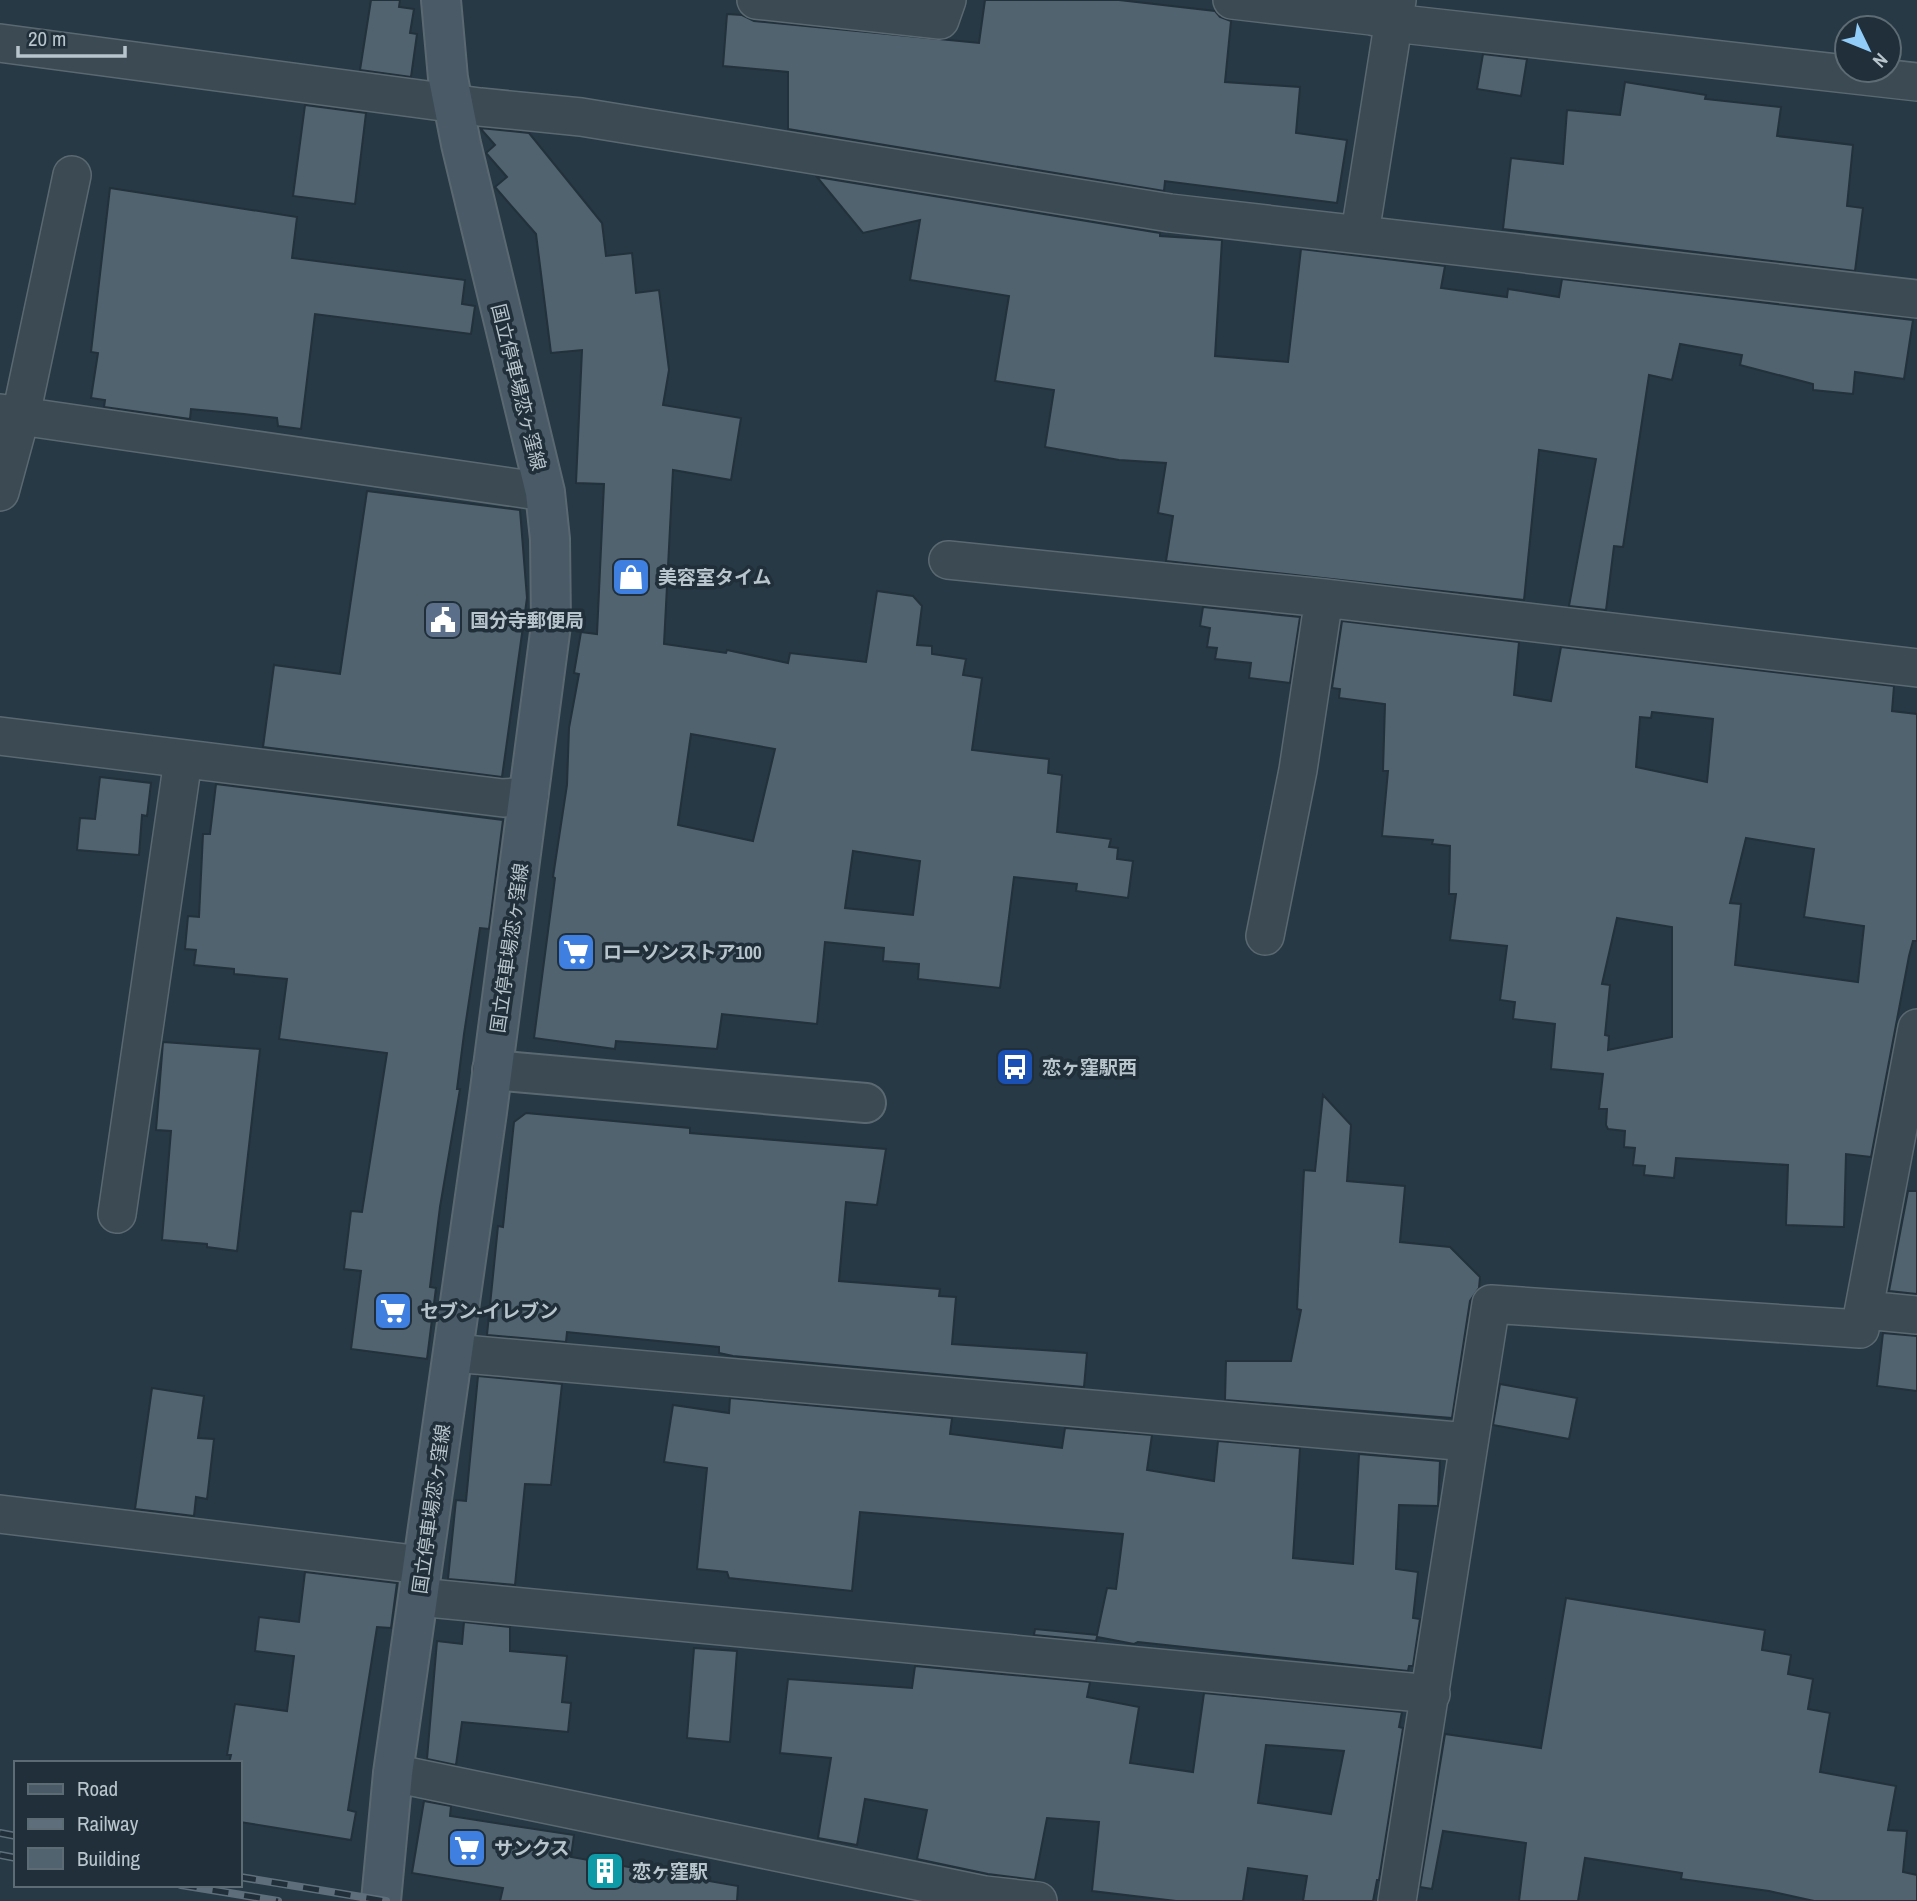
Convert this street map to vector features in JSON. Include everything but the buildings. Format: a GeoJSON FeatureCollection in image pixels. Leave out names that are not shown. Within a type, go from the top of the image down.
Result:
{"type":"FeatureCollection","features":[{"type":"Feature","properties":{"kind":"main road","name":"国立停車場恋ヶ窪線"},"geometry":{"type":"LineString","coordinates":[[381,1901],[393,1773],[492,1070],[551,625],[550,539],[545,492],[453,102],[441,0]]}},
{"type":"Feature","properties":{"kind":"street"},"geometry":{"type":"LineString","coordinates":[[756,0],[940,20],[947,0]]}},
{"type":"Feature","properties":{"kind":"street"},"geometry":{"type":"LineString","coordinates":[[1232,0],[1371,16],[1395,11],[1917,82]]}},
{"type":"Feature","properties":{"kind":"street"},"geometry":{"type":"LineString","coordinates":[[1360,233],[1395,11]]}},
{"type":"Feature","properties":{"kind":"street"},"geometry":{"type":"LineString","coordinates":[[0,43],[701,134],[1170,213],[1917,299]]}},
{"type":"Feature","properties":{"kind":"street"},"geometry":{"type":"LineString","coordinates":[[0,492],[10,414],[72,175]]}},
{"type":"Feature","properties":{"kind":"street"},"geometry":{"type":"LineString","coordinates":[[10,414],[545,492]]}},
{"type":"Feature","properties":{"kind":"street"},"geometry":{"type":"LineString","coordinates":[[948,560],[1324,598],[1917,668]]}},
{"type":"Feature","properties":{"kind":"street"},"geometry":{"type":"LineString","coordinates":[[1265,936],[1298,770],[1324,598]]}},
{"type":"Feature","properties":{"kind":"street"},"geometry":{"type":"LineString","coordinates":[[0,736],[503,798],[529,796]]}},
{"type":"Feature","properties":{"kind":"street"},"geometry":{"type":"LineString","coordinates":[[117,1214],[183,760]]}},
{"type":"Feature","properties":{"kind":"street"},"geometry":{"type":"LineString","coordinates":[[1397,1901],[1490,1304],[1860,1329],[1917,1028]]}},
{"type":"Feature","properties":{"kind":"street"},"geometry":{"type":"LineString","coordinates":[[492,1070],[866,1103]]}},
{"type":"Feature","properties":{"kind":"street"},"geometry":{"type":"LineString","coordinates":[[1865,1310],[1917,1315]]}},
{"type":"Feature","properties":{"kind":"street"},"geometry":{"type":"LineString","coordinates":[[453,1353],[1468,1442]]}},
{"type":"Feature","properties":{"kind":"street"},"geometry":{"type":"LineString","coordinates":[[0,1514],[420,1581],[1431,1695]]}},
{"type":"Feature","properties":{"kind":"street"},"geometry":{"type":"LineString","coordinates":[[393,1773],[985,1895],[1038,1901]]}},
{"type":"Feature","properties":{"kind":"railway"},"geometry":{"type":"LineString","coordinates":[[0,1833],[14,1836]]}},
{"type":"Feature","properties":{"kind":"railway"},"geometry":{"type":"LineString","coordinates":[[0,1855],[14,1858]]}},
{"type":"Feature","properties":{"kind":"railway"},"geometry":{"type":"LineString","coordinates":[[242,1877],[386,1901]]}},
{"type":"Feature","properties":{"kind":"railway"},"geometry":{"type":"LineString","coordinates":[[193,1887],[278,1901]]}},
{"type":"Feature","properties":{"kind":"place","name":"美容室タイム"},"geometry":{"type":"Point","coordinates":[631,577]}},
{"type":"Feature","properties":{"kind":"place","name":"国分寺郵便局"},"geometry":{"type":"Point","coordinates":[443,620]}},
{"type":"Feature","properties":{"kind":"place","name":"ローソンストア100"},"geometry":{"type":"Point","coordinates":[576,952]}},
{"type":"Feature","properties":{"kind":"place","name":"恋ヶ窪駅西"},"geometry":{"type":"Point","coordinates":[1015,1067]}},
{"type":"Feature","properties":{"kind":"place","name":"セブン-イレブン"},"geometry":{"type":"Point","coordinates":[393,1311]}},
{"type":"Feature","properties":{"kind":"place","name":"サンクス"},"geometry":{"type":"Point","coordinates":[467,1848]}},
{"type":"Feature","properties":{"kind":"place","name":"恋ヶ窪駅"},"geometry":{"type":"Point","coordinates":[605,1871]}}]}
